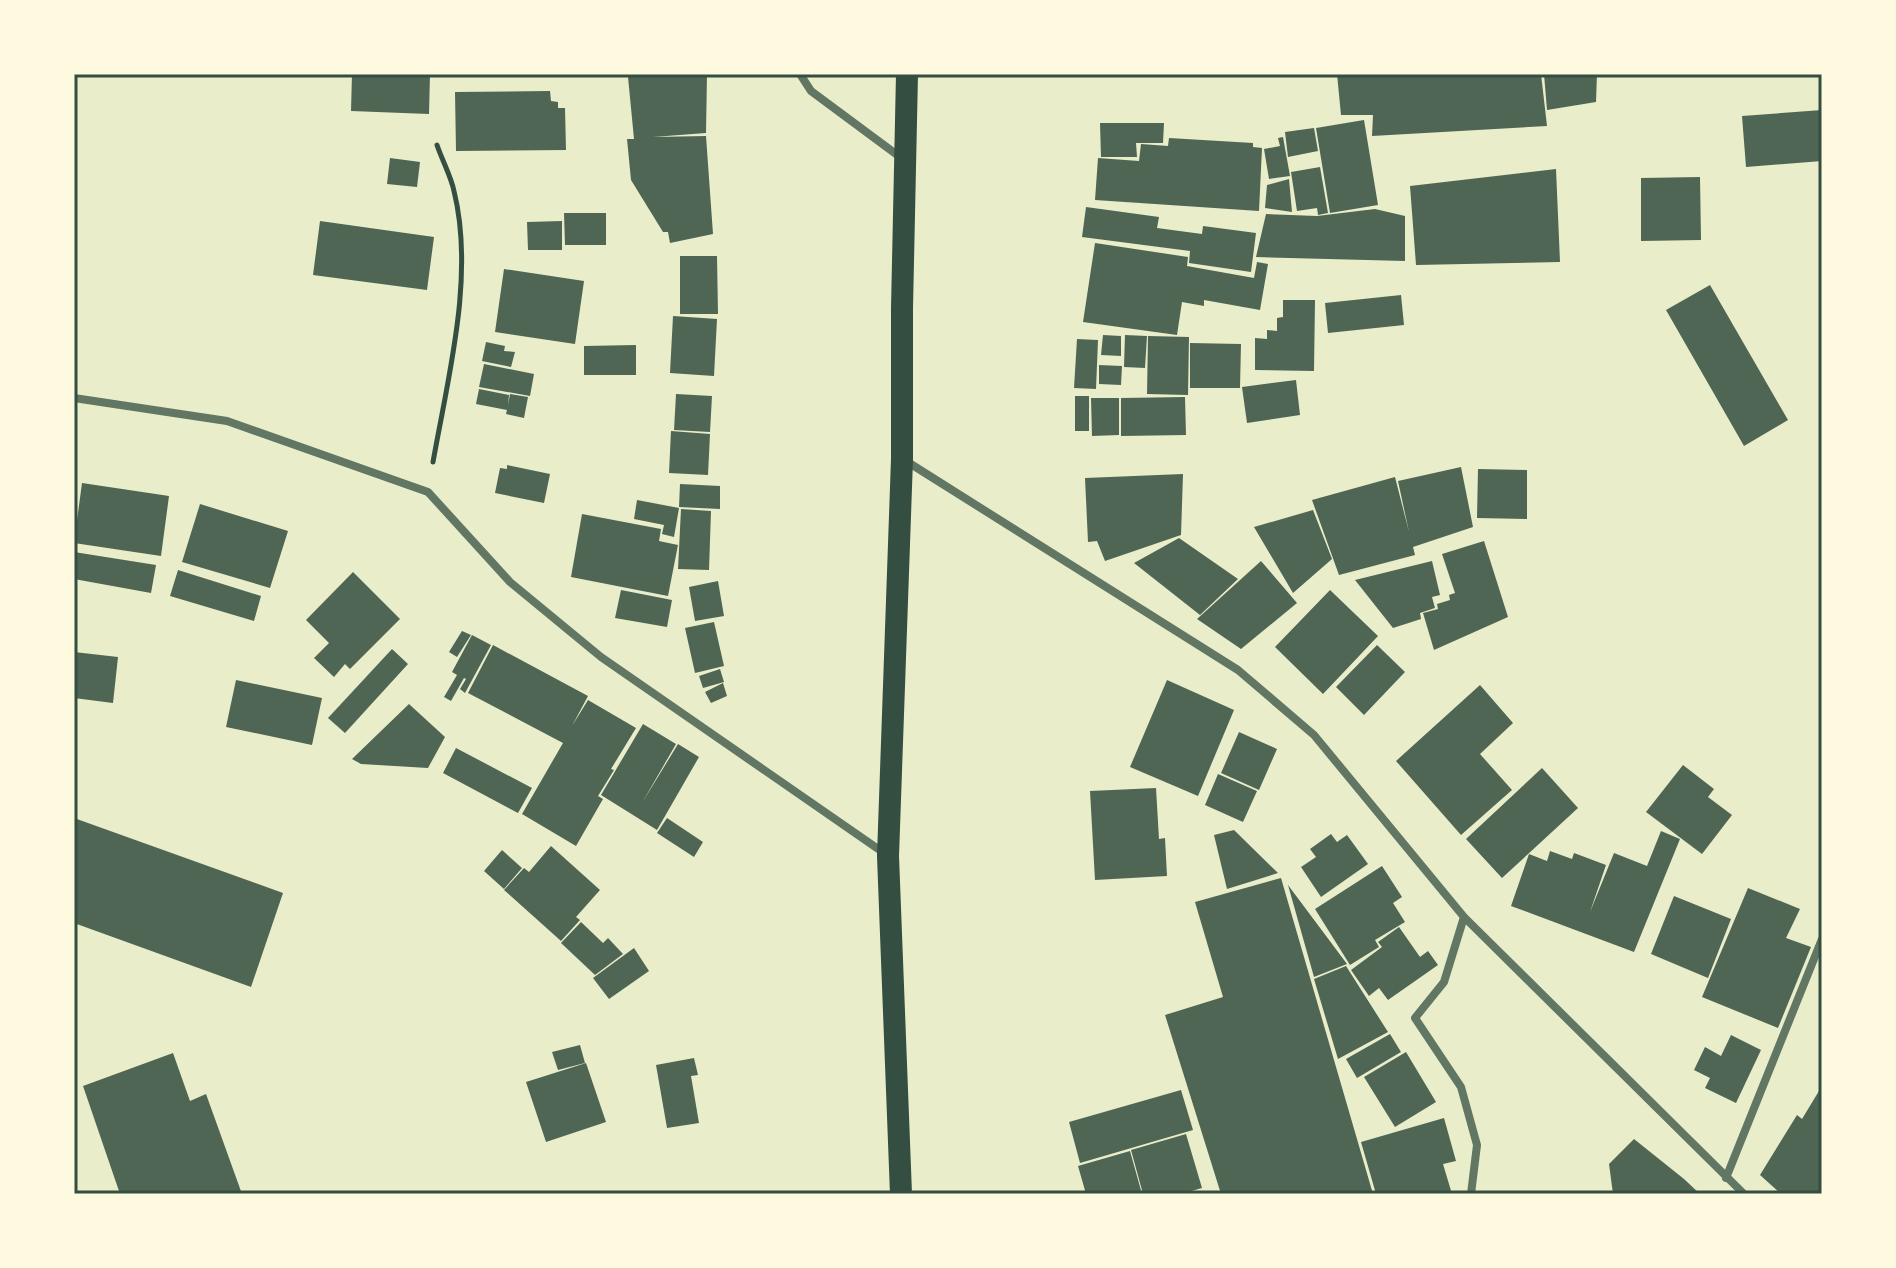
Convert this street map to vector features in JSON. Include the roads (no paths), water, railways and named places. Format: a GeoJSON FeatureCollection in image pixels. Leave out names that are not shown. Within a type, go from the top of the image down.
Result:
{"type":"FeatureCollection","features":[{"type":"Feature","properties":{"kind":"highway"},"geometry":{"type":"LineString","coordinates":[[901,1194],[888,856],[902,459],[907,74]]}},
{"type":"Feature","properties":{"kind":"street"},"geometry":{"type":"LineString","coordinates":[[800,74],[811,91],[907,162]]}},
{"type":"Feature","properties":{"kind":"street"},"geometry":{"type":"LineString","coordinates":[[74,398],[227,421],[428,492],[510,582],[601,657],[888,856]]}},
{"type":"Feature","properties":{"kind":"street"},"geometry":{"type":"LineString","coordinates":[[902,459],[1238,670],[1314,735],[1464,917],[1744,1194]]}},
{"type":"Feature","properties":{"kind":"street"},"geometry":{"type":"LineString","coordinates":[[1464,917],[1444,982],[1415,1018],[1461,1087],[1477,1145],[1471,1194]]}},
{"type":"Feature","properties":{"kind":"street"},"geometry":{"type":"LineString","coordinates":[[1726,1178],[1822,939]]}}]}
